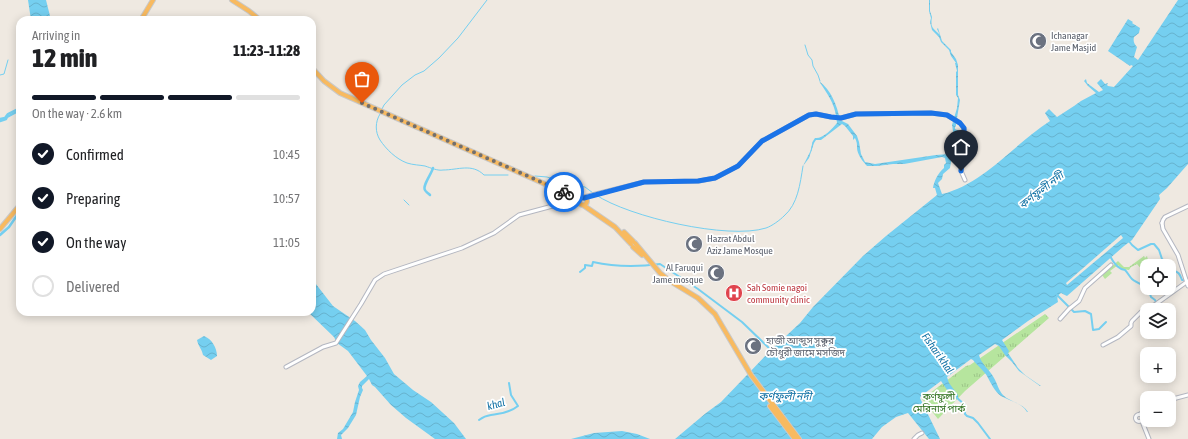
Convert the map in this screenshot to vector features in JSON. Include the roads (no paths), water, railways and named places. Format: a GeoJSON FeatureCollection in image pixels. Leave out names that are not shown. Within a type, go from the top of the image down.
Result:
{"type":"FeatureCollection","features":[{"type":"Feature","properties":{"kind":"highway"},"geometry":{"type":"LineString","coordinates":[[143,16],[153,0]]}},
{"type":"Feature","properties":{"kind":"highway"},"geometry":{"type":"LineString","coordinates":[[232,0],[256,16]]}},
{"type":"Feature","properties":{"kind":"highway"},"geometry":{"type":"LineString","coordinates":[[235,0],[250,9],[258,16]]}},
{"type":"Feature","properties":{"kind":"highway"},"geometry":{"type":"LineString","coordinates":[[316,72],[324,80],[344,94],[583,201],[626,234],[659,274],[669,283],[706,307],[718,322],[762,394],[795,439]]}},
{"type":"Feature","properties":{"kind":"highway"},"geometry":{"type":"LineString","coordinates":[[316,76],[329,87],[348,98],[548,187],[583,201]]}},
{"type":"Feature","properties":{"kind":"highway"},"geometry":{"type":"LineString","coordinates":[[0,229],[16,210]]}},
{"type":"Feature","properties":{"kind":"highway"},"geometry":{"type":"LineString","coordinates":[[739,357],[799,439]]}},
{"type":"Feature","properties":{"kind":"main road"},"geometry":{"type":"LineString","coordinates":[[286,367],[323,347],[336,343],[375,280],[384,274],[462,248],[494,233],[519,215],[560,204],[583,201],[592,196],[644,182],[698,181],[715,178],[738,166],[762,141],[809,115],[816,114],[841,118],[856,114],[946,114],[957,121],[964,128],[965,133],[961,171],[965,180]]}},
{"type":"Feature","properties":{"kind":"main road"},"geometry":{"type":"LineString","coordinates":[[1103,345],[1118,337],[1130,326],[1130,323],[1141,312],[1157,304],[1188,283],[1178,255],[1163,229],[1162,223],[1165,217],[1188,206]]}},
{"type":"Feature","properties":{"kind":"main road"},"geometry":{"type":"LineString","coordinates":[[1060,319],[1079,300],[1085,288],[1111,265]]}},
{"type":"Feature","properties":{"kind":"main road"},"geometry":{"type":"LineString","coordinates":[[1176,397],[1188,394]]}},
{"type":"Feature","properties":{"kind":"main road"},"geometry":{"type":"LineString","coordinates":[[1144,427],[1148,439]]}},
{"type":"Feature","properties":{"kind":"main road"},"geometry":{"type":"LineString","coordinates":[[914,439],[918,435],[922,434]]}},
{"type":"Feature","properties":{"kind":"water"},"geometry":{"type":"Polygon","coordinates":[[[28,0],[46,0],[50,16],[30,16],[28,0]]]}},
{"type":"Feature","properties":{"kind":"water","name":"কর্ণফুলী নদী"},"geometry":{"type":"Polygon","coordinates":[[[929,0],[932,26],[940,35],[937,29],[938,28],[942,41],[951,50],[958,65],[958,95],[960,100],[955,129],[961,132],[960,138],[960,134],[956,131],[950,168],[943,174],[942,179],[938,183],[942,194],[972,182],[985,173],[1050,121],[1045,113],[1049,109],[1057,117],[1096,93],[1084,81],[1086,79],[1087,83],[1099,92],[1103,90],[1097,83],[1101,79],[1105,84],[1108,83],[1108,86],[1114,87],[1133,66],[1130,66],[1108,51],[1128,19],[1140,28],[1139,33],[1134,37],[1134,44],[1137,47],[1134,57],[1138,60],[1178,0],[1188,0],[1188,164],[1159,195],[1160,199],[1132,240],[1067,296],[1061,293],[1058,297],[1058,302],[1002,340],[1009,351],[1008,353],[1018,368],[1041,386],[1019,371],[999,346],[995,344],[979,355],[1003,395],[1014,402],[1001,396],[993,387],[986,374],[971,359],[947,377],[958,397],[954,400],[941,381],[920,398],[940,439],[929,439],[908,413],[896,417],[882,427],[872,439],[675,439],[721,402],[771,350],[800,323],[813,307],[863,256],[937,195],[935,188],[933,188],[935,180],[946,163],[945,158],[942,157],[904,164],[867,166],[858,153],[855,138],[853,140],[853,136],[842,124],[821,140],[816,140],[809,158],[803,166],[815,138],[821,137],[830,131],[837,123],[833,105],[819,81],[833,98],[840,120],[848,124],[857,136],[861,154],[865,162],[875,164],[949,154],[953,131],[952,125],[958,98],[956,95],[956,63],[949,50],[932,30],[930,22],[931,18],[929,11],[929,0]]]}},
{"type":"Feature","properties":{"kind":"water"},"geometry":{"type":"Polygon","coordinates":[[[316,284],[333,306],[365,330],[385,358],[394,374],[413,390],[431,402],[454,423],[466,439],[435,439],[391,405],[372,385],[369,379],[362,386],[363,390],[356,415],[348,428],[341,435],[342,439],[337,439],[338,433],[343,429],[353,412],[359,390],[358,386],[367,376],[348,351],[337,343],[334,337],[312,316],[316,316],[316,284]]]}},
{"type":"Feature","properties":{"kind":"water"},"geometry":{"type":"Polygon","coordinates":[[[204,336],[214,344],[216,350],[217,356],[211,360],[203,355],[197,340],[204,336]]]}},
{"type":"Feature","properties":{"kind":"water"},"geometry":{"type":"Polygon","coordinates":[[[622,431],[637,434],[650,439],[571,439],[594,433],[622,431]]]}},
{"type":"Feature","properties":{"kind":"waterway"},"geometry":{"type":"LineString","coordinates":[[382,109],[402,85],[415,75],[424,71],[439,58],[458,38],[487,0]]}},
{"type":"Feature","properties":{"kind":"waterway"},"geometry":{"type":"LineString","coordinates":[[805,45],[820,81]]}},
{"type":"Feature","properties":{"kind":"waterway"},"geometry":{"type":"LineString","coordinates":[[0,75],[4,74],[8,60]]}},
{"type":"Feature","properties":{"kind":"waterway"},"geometry":{"type":"LineString","coordinates":[[0,119],[5,118],[8,114],[16,110]]}},
{"type":"Feature","properties":{"kind":"waterway"},"geometry":{"type":"LineString","coordinates":[[0,121],[16,112]]}},
{"type":"Feature","properties":{"kind":"waterway"},"geometry":{"type":"LineString","coordinates":[[380,114],[376,124],[378,137],[388,150],[409,164],[439,170],[470,168],[475,169],[484,175],[508,175]]}},
{"type":"Feature","properties":{"kind":"waterway"},"geometry":{"type":"LineString","coordinates":[[811,151],[813,142]]}},
{"type":"Feature","properties":{"kind":"waterway"},"geometry":{"type":"LineString","coordinates":[[596,195],[631,211],[679,224],[704,229],[749,231],[766,228],[778,221],[789,211],[798,193],[803,166]]}},
{"type":"Feature","properties":{"kind":"waterway"},"geometry":{"type":"LineString","coordinates":[[430,195],[424,188],[433,168]]}},
{"type":"Feature","properties":{"kind":"waterway"},"geometry":{"type":"LineString","coordinates":[[535,176],[547,177],[585,187],[593,193]]}},
{"type":"Feature","properties":{"kind":"waterway"},"geometry":{"type":"LineString","coordinates":[[404,200],[409,205]]}},
{"type":"Feature","properties":{"kind":"waterway"},"geometry":{"type":"LineString","coordinates":[[0,235],[9,227],[16,217]]}},
{"type":"Feature","properties":{"kind":"waterway"},"geometry":{"type":"LineString","coordinates":[[1128,240],[1138,250],[1154,244],[1159,250],[1162,259],[1169,264],[1173,271],[1178,273],[1183,280]]}},
{"type":"Feature","properties":{"kind":"waterway"},"geometry":{"type":"LineString","coordinates":[[1110,256],[1116,265],[1125,270],[1132,279],[1140,284]]}},
{"type":"Feature","properties":{"kind":"waterway"},"geometry":{"type":"LineString","coordinates":[[580,272],[585,268],[585,265],[592,266],[593,262],[626,266],[660,264],[698,289],[742,322],[771,350]]}},
{"type":"Feature","properties":{"kind":"waterway"},"geometry":{"type":"LineString","coordinates":[[1057,295],[1074,312],[1085,311],[1091,314],[1093,330],[1099,329],[1106,322]]}},
{"type":"Feature","properties":{"kind":"waterway"},"geometry":{"type":"LineString","coordinates":[[1150,295],[1156,303]]}},
{"type":"Feature","properties":{"kind":"waterway","name":"khal"},"geometry":{"type":"LineString","coordinates":[[479,420],[486,416],[500,414],[514,409],[518,406],[511,395],[509,383]]}},
{"type":"Feature","properties":{"kind":"waterway","name":"Fishari khal"},"geometry":{"type":"LineString","coordinates":[[956,397],[965,405],[965,414],[973,418],[990,439]]}},
{"type":"Feature","properties":{"kind":"place","name":"Ichanagar Jame Masjid"},"geometry":{"type":"Point","coordinates":[1038,41]}},
{"type":"Feature","properties":{"kind":"place","name":"Hazrat Abdul Aziz Jame Mosque"},"geometry":{"type":"Point","coordinates":[694,244]}},
{"type":"Feature","properties":{"kind":"place","name":"Al Faruqui Jame mosque"},"geometry":{"type":"Point","coordinates":[716,273]}},
{"type":"Feature","properties":{"kind":"place","name":"Sah Somie nagoi community clinic"},"geometry":{"type":"Point","coordinates":[734,293]}},
{"type":"Feature","properties":{"kind":"place","name":"হাজী আব্দুস সুক্কুর চৌধুরী জামে মসজিদ"},"geometry":{"type":"Point","coordinates":[753,346]}},
{"type":"Feature","properties":{"kind":"park label","name":"কর্ণফুলী মেরিনার্স পার্ক"},"geometry":{"type":"Point","coordinates":[939,402]}}]}
